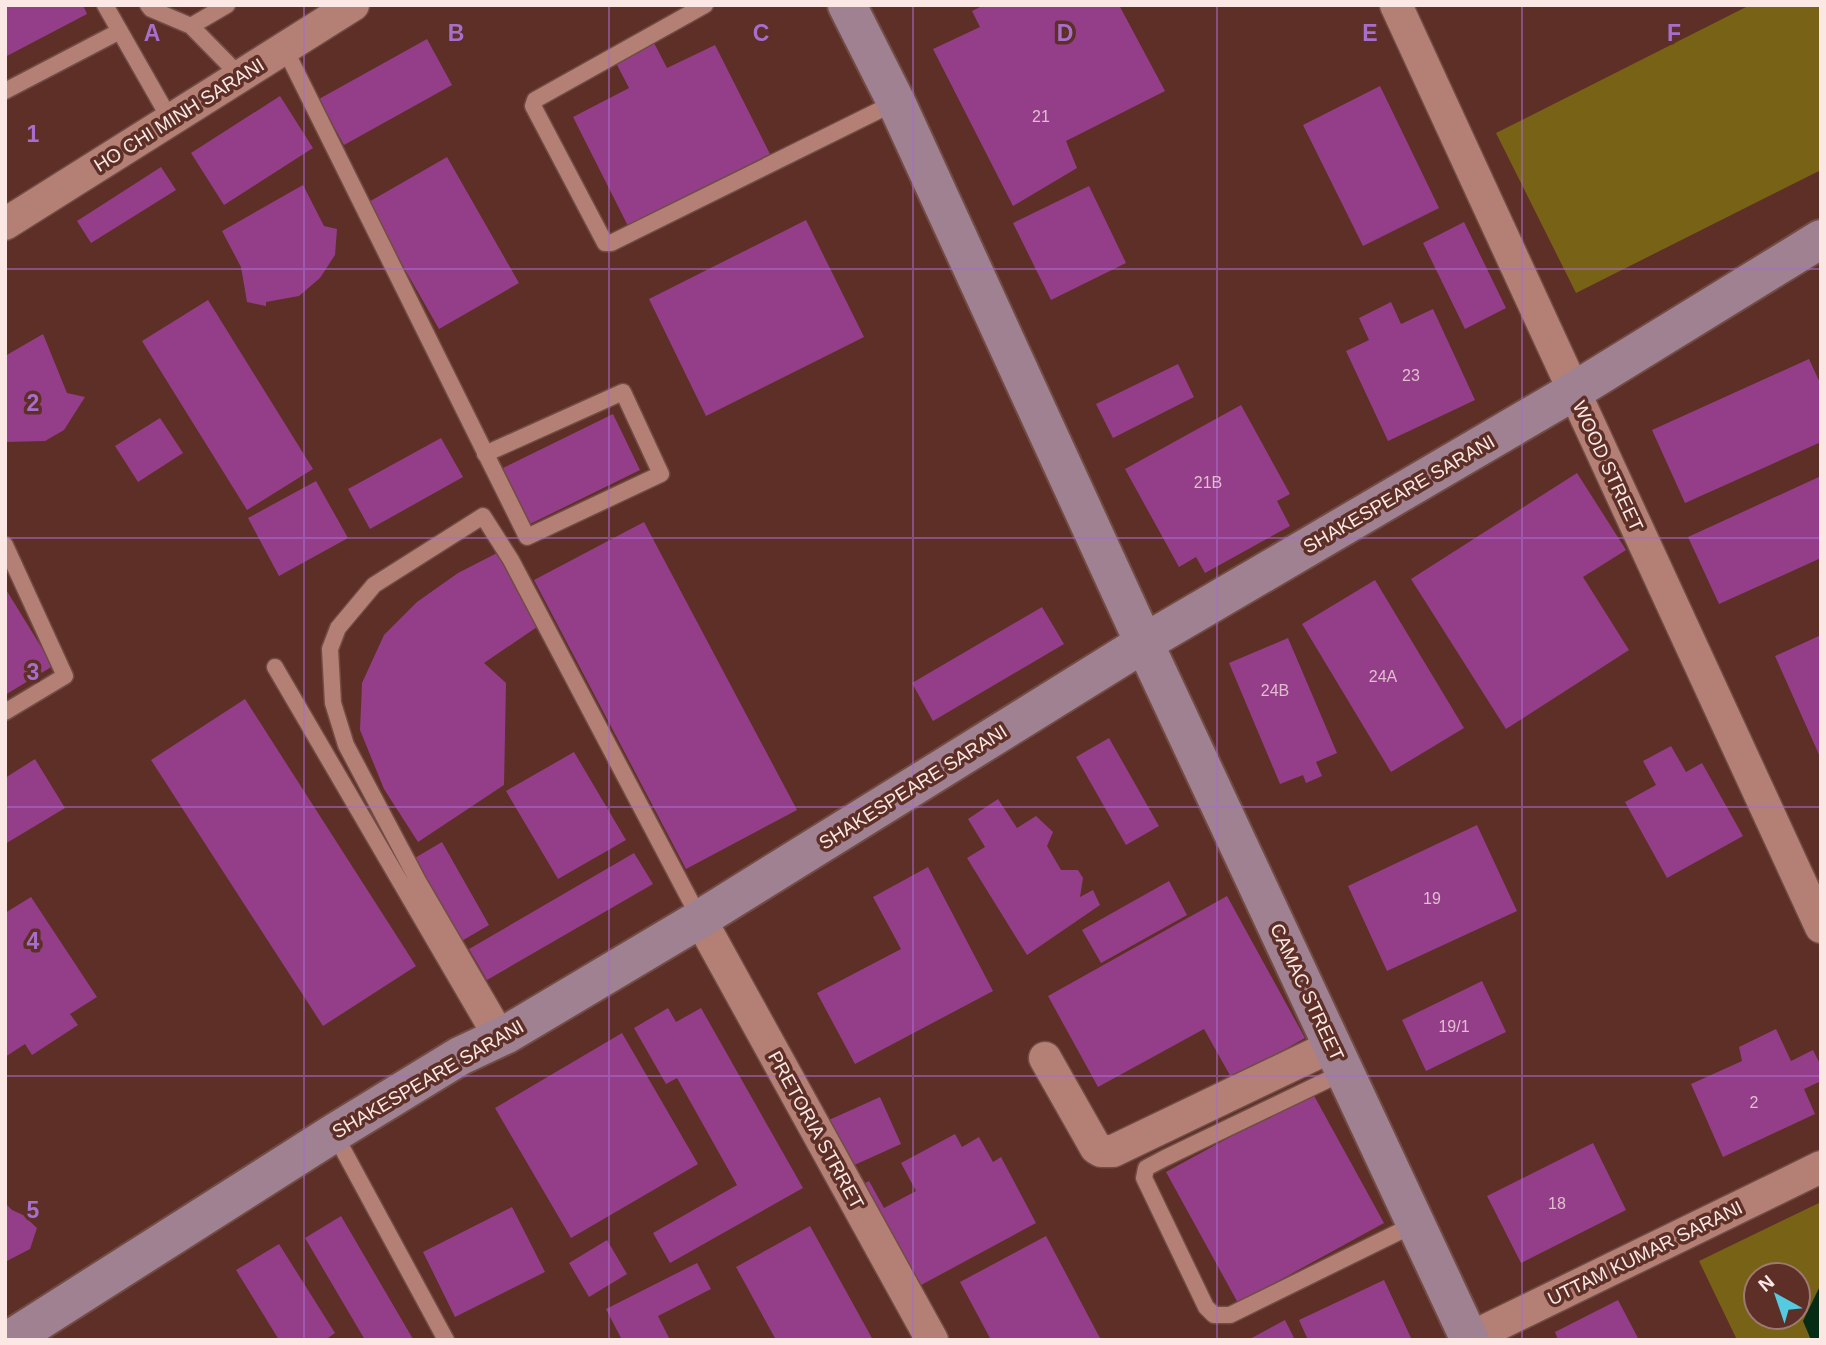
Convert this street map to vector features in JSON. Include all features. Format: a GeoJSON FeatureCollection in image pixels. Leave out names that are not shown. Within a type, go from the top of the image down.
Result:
{"type":"FeatureCollection","features":[{"type":"Feature","properties":{"kind":"main road","name":"CAMAC STREET"},"geometry":{"type":"LineString","coordinates":[[854,8],[1144,643],[1470,1339]]}},
{"type":"Feature","properties":{"kind":"main road","name":"SHAKESPEARE SARANI"},"geometry":{"type":"LineString","coordinates":[[9,1340],[460,1056],[500,1037],[700,919],[1144,643],[1574,391],[1821,239]]}},
{"type":"Feature","properties":{"kind":"street","name":"HO CHI MINH SARANI"},"geometry":{"type":"LineString","coordinates":[[5,225],[353,5]]}},
{"type":"Feature","properties":{"kind":"street","name":"WOOD STREET"},"geometry":{"type":"LineString","coordinates":[[1396,5],[1821,927]]}},
{"type":"Feature","properties":{"kind":"street","name":"PRETORIA STRRET"},"geometry":{"type":"LineString","coordinates":[[700,919],[932,1340]]}},
{"type":"Feature","properties":{"kind":"street"},"geometry":{"type":"LineString","coordinates":[[1045,1058],[1096,1148],[1113,1151],[1338,1059]]}},
{"type":"Feature","properties":{"kind":"street","name":"UTTAM KUMAR SARANI"},"geometry":{"type":"LineString","coordinates":[[1470,1339],[1821,1167]]}},
{"type":"Feature","properties":{"kind":"lane"},"geometry":{"type":"LineString","coordinates":[[105,5],[170,121]]}},
{"type":"Feature","properties":{"kind":"lane"},"geometry":{"type":"LineString","coordinates":[[148,5],[151,9],[191,26],[241,77]]}},
{"type":"Feature","properties":{"kind":"lane"},"geometry":{"type":"LineString","coordinates":[[191,26],[227,5]]}},
{"type":"Feature","properties":{"kind":"lane"},"geometry":{"type":"LineString","coordinates":[[705,5],[535,100],[533,106],[605,243],[611,243],[896,102]]}},
{"type":"Feature","properties":{"kind":"lane"},"geometry":{"type":"LineString","coordinates":[[5,91],[120,31]]}},
{"type":"Feature","properties":{"kind":"lane"},"geometry":{"type":"LineString","coordinates":[[285,49],[485,454],[527,537],[662,474],[623,392],[485,454]]}},
{"type":"Feature","properties":{"kind":"lane"},"geometry":{"type":"LineString","coordinates":[[500,1037],[346,746],[333,703],[330,649],[338,628],[374,585],[483,516],[511,560],[700,919]]}},
{"type":"Feature","properties":{"kind":"lane"},"geometry":{"type":"LineString","coordinates":[[5,545],[65,676],[5,712]]}},
{"type":"Feature","properties":{"kind":"lane"},"geometry":{"type":"LineString","coordinates":[[275,667],[500,1037]]}},
{"type":"Feature","properties":{"kind":"lane"},"geometry":{"type":"LineString","coordinates":[[1338,1059],[1146,1168],[1144,1178],[1206,1307],[1214,1315],[1230,1314],[1416,1224]]}},
{"type":"Feature","properties":{"kind":"lane"},"geometry":{"type":"LineString","coordinates":[[334,1133],[446,1340]]}},
{"type":"Feature","properties":{"kind":"shaded area"},"geometry":{"type":"Polygon","coordinates":[[[1750,5],[1821,5],[1821,170],[1576,293],[1496,133],[1750,5]]]}},
{"type":"Feature","properties":{"kind":"shaded area"},"geometry":{"type":"Polygon","coordinates":[[[1821,1202],[1821,1340],[1737,1340],[1699,1261],[1821,1202]]]}},
{"type":"Feature","properties":{"kind":"shaded area"},"geometry":{"type":"Polygon","coordinates":[[[1821,1284],[1821,1340],[1811,1340],[1807,1331],[1812,1331],[1812,1302],[1821,1284]]]}},
{"type":"Feature","properties":{"kind":"building"},"geometry":{"type":"Polygon","coordinates":[[[5,5],[83,5],[87,14],[5,57],[5,5]]]}},
{"type":"Feature","properties":{"kind":"building"},"geometry":{"type":"Polygon","coordinates":[[[984,5],[1119,5],[1165,91],[1066,141],[1077,168],[1013,206],[933,49],[980,27],[972,11],[984,5]]]}},
{"type":"Feature","properties":{"kind":"building"},"geometry":{"type":"Polygon","coordinates":[[[427,39],[452,85],[344,145],[319,99],[427,39]]]}},
{"type":"Feature","properties":{"kind":"building"},"geometry":{"type":"Polygon","coordinates":[[[652,39],[667,68],[715,45],[770,154],[628,226],[573,117],[629,88],[614,59],[652,39]]]}},
{"type":"Feature","properties":{"kind":"building"},"geometry":{"type":"Polygon","coordinates":[[[1380,86],[1439,208],[1363,246],[1303,125],[1380,86]]]}},
{"type":"Feature","properties":{"kind":"building"},"geometry":{"type":"Polygon","coordinates":[[[280,96],[313,148],[224,205],[191,153],[280,96]]]}},
{"type":"Feature","properties":{"kind":"building"},"geometry":{"type":"Polygon","coordinates":[[[447,157],[519,283],[439,329],[367,203],[447,157]]]}},
{"type":"Feature","properties":{"kind":"building"},"geometry":{"type":"Polygon","coordinates":[[[161,167],[176,190],[91,243],[77,221],[161,167]]]}},
{"type":"Feature","properties":{"kind":"building"},"geometry":{"type":"Polygon","coordinates":[[[303,185],[324,226],[337,229],[335,255],[320,278],[299,296],[266,302],[266,306],[247,302],[241,267],[222,231],[303,185]]]}},
{"type":"Feature","properties":{"kind":"building"},"geometry":{"type":"Polygon","coordinates":[[[1089,186],[1126,263],[1051,300],[1013,223],[1089,186]]]}},
{"type":"Feature","properties":{"kind":"building"},"geometry":{"type":"Polygon","coordinates":[[[806,220],[864,337],[706,416],[649,299],[806,220]]]}},
{"type":"Feature","properties":{"kind":"building"},"geometry":{"type":"Polygon","coordinates":[[[1464,222],[1506,308],[1465,329],[1423,243],[1464,222]]]}},
{"type":"Feature","properties":{"kind":"building"},"geometry":{"type":"Polygon","coordinates":[[[208,300],[313,469],[247,510],[142,341],[208,300]]]}},
{"type":"Feature","properties":{"kind":"building"},"geometry":{"type":"Polygon","coordinates":[[[1391,302],[1401,324],[1433,309],[1475,400],[1388,441],[1346,351],[1369,340],[1359,318],[1391,302]]]}},
{"type":"Feature","properties":{"kind":"building"},"geometry":{"type":"Polygon","coordinates":[[[43,334],[67,393],[85,397],[64,430],[45,441],[5,442],[5,356],[43,334]]]}},
{"type":"Feature","properties":{"kind":"building"},"geometry":{"type":"Polygon","coordinates":[[[1809,359],[1821,385],[1821,442],[1685,503],[1652,430],[1809,359]]]}},
{"type":"Feature","properties":{"kind":"building"},"geometry":{"type":"Polygon","coordinates":[[[1178,364],[1194,397],[1113,438],[1096,404],[1178,364]]]}},
{"type":"Feature","properties":{"kind":"building"},"geometry":{"type":"Polygon","coordinates":[[[1241,405],[1290,494],[1277,501],[1290,526],[1205,573],[1196,557],[1179,567],[1125,469],[1241,405]]]}},
{"type":"Feature","properties":{"kind":"building"},"geometry":{"type":"Polygon","coordinates":[[[613,414],[640,470],[528,525],[501,469],[613,414]]]}},
{"type":"Feature","properties":{"kind":"building"},"geometry":{"type":"Polygon","coordinates":[[[160,418],[183,453],[138,482],[115,446],[160,418]]]}},
{"type":"Feature","properties":{"kind":"building"},"geometry":{"type":"Polygon","coordinates":[[[441,438],[463,477],[370,529],[348,489],[441,438]]]}},
{"type":"Feature","properties":{"kind":"building"},"geometry":{"type":"Polygon","coordinates":[[[1577,473],[1626,550],[1583,577],[1629,650],[1506,729],[1411,579],[1577,473]]]}},
{"type":"Feature","properties":{"kind":"building"},"geometry":{"type":"Polygon","coordinates":[[[1821,476],[1821,558],[1719,604],[1688,537],[1821,476]]]}},
{"type":"Feature","properties":{"kind":"building"},"geometry":{"type":"Polygon","coordinates":[[[316,481],[348,538],[279,576],[248,518],[316,481]]]}},
{"type":"Feature","properties":{"kind":"building"},"geometry":{"type":"Polygon","coordinates":[[[644,522],[797,810],[686,869],[534,580],[644,522]]]}},
{"type":"Feature","properties":{"kind":"building"},"geometry":{"type":"Polygon","coordinates":[[[497,553],[537,627],[484,663],[506,683],[504,785],[418,842],[384,789],[360,730],[362,683],[384,635],[417,602],[458,573],[497,553]]]}},
{"type":"Feature","properties":{"kind":"building"},"geometry":{"type":"Polygon","coordinates":[[[1375,580],[1464,728],[1391,772],[1302,624],[1375,580]]]}},
{"type":"Feature","properties":{"kind":"building"},"geometry":{"type":"Polygon","coordinates":[[[5,588],[53,666],[5,695],[5,588]]]}},
{"type":"Feature","properties":{"kind":"building"},"geometry":{"type":"Polygon","coordinates":[[[1042,607],[1064,644],[933,721],[912,683],[1042,607]]]}},
{"type":"Feature","properties":{"kind":"building"},"geometry":{"type":"Polygon","coordinates":[[[1821,635],[1821,759],[1775,656],[1821,635]]]}},
{"type":"Feature","properties":{"kind":"building"},"geometry":{"type":"Polygon","coordinates":[[[1288,638],[1337,753],[1316,762],[1322,776],[1306,783],[1303,775],[1280,784],[1229,663],[1288,638]]]}},
{"type":"Feature","properties":{"kind":"building"},"geometry":{"type":"Polygon","coordinates":[[[245,699],[416,966],[323,1026],[151,760],[245,699]]]}},
{"type":"Feature","properties":{"kind":"building"},"geometry":{"type":"Polygon","coordinates":[[[1109,738],[1159,826],[1126,845],[1076,757],[1109,738]]]}},
{"type":"Feature","properties":{"kind":"building"},"geometry":{"type":"Polygon","coordinates":[[[1671,746],[1686,772],[1702,763],[1743,836],[1667,878],[1625,802],[1656,785],[1643,761],[1671,746]]]}},
{"type":"Feature","properties":{"kind":"building"},"geometry":{"type":"Polygon","coordinates":[[[574,752],[626,840],[558,879],[506,791],[574,752]]]}},
{"type":"Feature","properties":{"kind":"building"},"geometry":{"type":"Polygon","coordinates":[[[35,759],[65,808],[5,844],[5,778],[35,759]]]}},
{"type":"Feature","properties":{"kind":"building"},"geometry":{"type":"Polygon","coordinates":[[[998,799],[1017,828],[1036,816],[1053,832],[1047,846],[1061,870],[1078,870],[1083,878],[1080,897],[1093,890],[1100,905],[1027,955],[967,858],[985,847],[968,819],[998,799]]]}},
{"type":"Feature","properties":{"kind":"building"},"geometry":{"type":"Polygon","coordinates":[[[1477,825],[1517,911],[1387,971],[1348,886],[1477,825]]]}},
{"type":"Feature","properties":{"kind":"building"},"geometry":{"type":"Polygon","coordinates":[[[442,842],[489,925],[460,942],[413,859],[442,842]]]}},
{"type":"Feature","properties":{"kind":"building"},"geometry":{"type":"Polygon","coordinates":[[[634,853],[653,884],[487,980],[469,949],[634,853]]]}},
{"type":"Feature","properties":{"kind":"building"},"geometry":{"type":"Polygon","coordinates":[[[928,867],[993,991],[855,1064],[817,993],[901,949],[873,897],[928,867]]]}},
{"type":"Feature","properties":{"kind":"building"},"geometry":{"type":"Polygon","coordinates":[[[1169,881],[1187,915],[1101,963],[1082,930],[1169,881]]]}},
{"type":"Feature","properties":{"kind":"building"},"geometry":{"type":"Polygon","coordinates":[[[1227,896],[1305,1038],[1232,1079],[1204,1029],[1098,1087],[1048,996],[1227,896]]]}},
{"type":"Feature","properties":{"kind":"building"},"geometry":{"type":"Polygon","coordinates":[[[31,897],[97,997],[70,1014],[78,1025],[32,1055],[25,1044],[5,1057],[5,913],[31,897]]]}},
{"type":"Feature","properties":{"kind":"building"},"geometry":{"type":"Polygon","coordinates":[[[1482,981],[1506,1032],[1426,1071],[1402,1020],[1482,981]]]}},
{"type":"Feature","properties":{"kind":"building"},"geometry":{"type":"Polygon","coordinates":[[[668,1008],[676,1022],[701,1008],[803,1188],[670,1263],[653,1233],[737,1185],[677,1078],[666,1084],[634,1028],[668,1008]]]}},
{"type":"Feature","properties":{"kind":"building"},"geometry":{"type":"Polygon","coordinates":[[[1776,1029],[1791,1061],[1813,1050],[1821,1066],[1821,1081],[1804,1089],[1815,1114],[1723,1157],[1691,1084],[1742,1061],[1739,1047],[1776,1029]]]}},
{"type":"Feature","properties":{"kind":"building"},"geometry":{"type":"Polygon","coordinates":[[[622,1033],[698,1164],[571,1238],[495,1108],[622,1033]]]}},
{"type":"Feature","properties":{"kind":"building"},"geometry":{"type":"Polygon","coordinates":[[[1312,1092],[1384,1223],[1238,1303],[1166,1172],[1312,1092]]]}},
{"type":"Feature","properties":{"kind":"building"},"geometry":{"type":"Polygon","coordinates":[[[880,1097],[901,1144],[841,1171],[820,1124],[880,1097]]]}},
{"type":"Feature","properties":{"kind":"building"},"geometry":{"type":"Polygon","coordinates":[[[955,1134],[962,1147],[979,1137],[993,1162],[1001,1157],[1036,1223],[910,1291],[855,1189],[869,1181],[884,1208],[916,1191],[901,1163],[955,1134]]]}},
{"type":"Feature","properties":{"kind":"building"},"geometry":{"type":"Polygon","coordinates":[[[1593,1143],[1626,1210],[1521,1263],[1487,1196],[1593,1143]]]}},
{"type":"Feature","properties":{"kind":"building"},"geometry":{"type":"Polygon","coordinates":[[[5,1203],[37,1228],[30,1249],[5,1262],[5,1203]]]}},
{"type":"Feature","properties":{"kind":"building"},"geometry":{"type":"Polygon","coordinates":[[[512,1207],[545,1272],[455,1317],[423,1252],[512,1207]]]}},
{"type":"Feature","properties":{"kind":"building"},"geometry":{"type":"Polygon","coordinates":[[[341,1216],[413,1339],[365,1340],[305,1238],[341,1216]]]}},
{"type":"Feature","properties":{"kind":"building"},"geometry":{"type":"Polygon","coordinates":[[[810,1226],[873,1340],[776,1340],[736,1267],[810,1226]]]}},
{"type":"Feature","properties":{"kind":"building"},"geometry":{"type":"Polygon","coordinates":[[[1046,1236],[1101,1340],[991,1340],[960,1282],[1046,1236]]]}},
{"type":"Feature","properties":{"kind":"building"},"geometry":{"type":"Polygon","coordinates":[[[607,1240],[627,1274],[589,1297],[569,1263],[607,1240]]]}},
{"type":"Feature","properties":{"kind":"building"},"geometry":{"type":"Polygon","coordinates":[[[279,1244],[335,1333],[325,1340],[279,1340],[236,1270],[279,1244]]]}},
{"type":"Feature","properties":{"kind":"building"},"geometry":{"type":"Polygon","coordinates":[[[697,1263],[711,1289],[658,1316],[670,1340],[622,1340],[606,1309],[697,1263]]]}},
{"type":"Feature","properties":{"kind":"building"},"geometry":{"type":"Polygon","coordinates":[[[1384,1280],[1412,1340],[1308,1340],[1299,1320],[1384,1280]]]}},
{"type":"Feature","properties":{"kind":"building"},"geometry":{"type":"Polygon","coordinates":[[[1618,1300],[1639,1340],[1558,1340],[1555,1332],[1618,1300]]]}},
{"type":"Feature","properties":{"kind":"building"},"geometry":{"type":"Polygon","coordinates":[[[1285,1320],[1295,1340],[1248,1340],[1285,1320]]]}}]}
